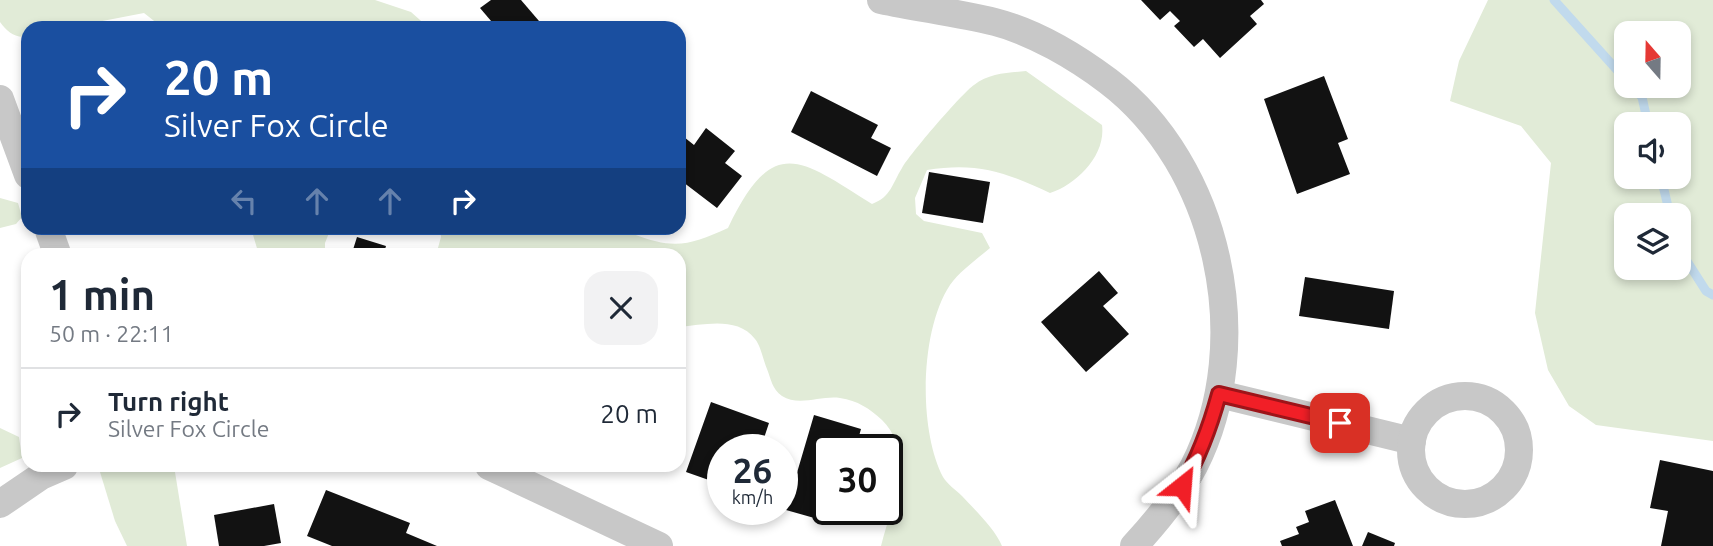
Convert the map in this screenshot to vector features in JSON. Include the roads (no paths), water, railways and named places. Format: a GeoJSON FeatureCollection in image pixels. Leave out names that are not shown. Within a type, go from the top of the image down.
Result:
{"type":"FeatureCollection","features":[{"type":"Feature","properties":{"kind":"street"},"geometry":{"type":"LineString","coordinates":[[881,0],[997,23],[1049,44],[1108,81],[1142,114],[1180,163],[1206,218],[1222,278],[1224,332],[1219,394],[1211,425],[1194,465],[1169,507],[1134,546]]}},
{"type":"Feature","properties":{"kind":"street"},"geometry":{"type":"LineString","coordinates":[[0,100],[21,156]]}},
{"type":"Feature","properties":{"kind":"street"},"geometry":{"type":"LineString","coordinates":[[1219,394],[1412,441]]}},
{"type":"Feature","properties":{"kind":"street"},"geometry":{"type":"LineString","coordinates":[[0,505],[50,472]]}},
{"type":"Feature","properties":{"kind":"street"},"geometry":{"type":"LineString","coordinates":[[502,472],[659,546]]}},
{"type":"Feature","properties":{"kind":"waterway"},"geometry":{"type":"LineString","coordinates":[[1554,0],[1614,67]]}},
{"type":"Feature","properties":{"kind":"waterway"},"geometry":{"type":"LineString","coordinates":[[1642,98],[1645,112]]}},
{"type":"Feature","properties":{"kind":"waterway"},"geometry":{"type":"LineString","coordinates":[[1664,189],[1667,203]]}},
{"type":"Feature","properties":{"kind":"waterway"},"geometry":{"type":"LineString","coordinates":[[1691,267],[1706,291],[1713,295]]}}]}
